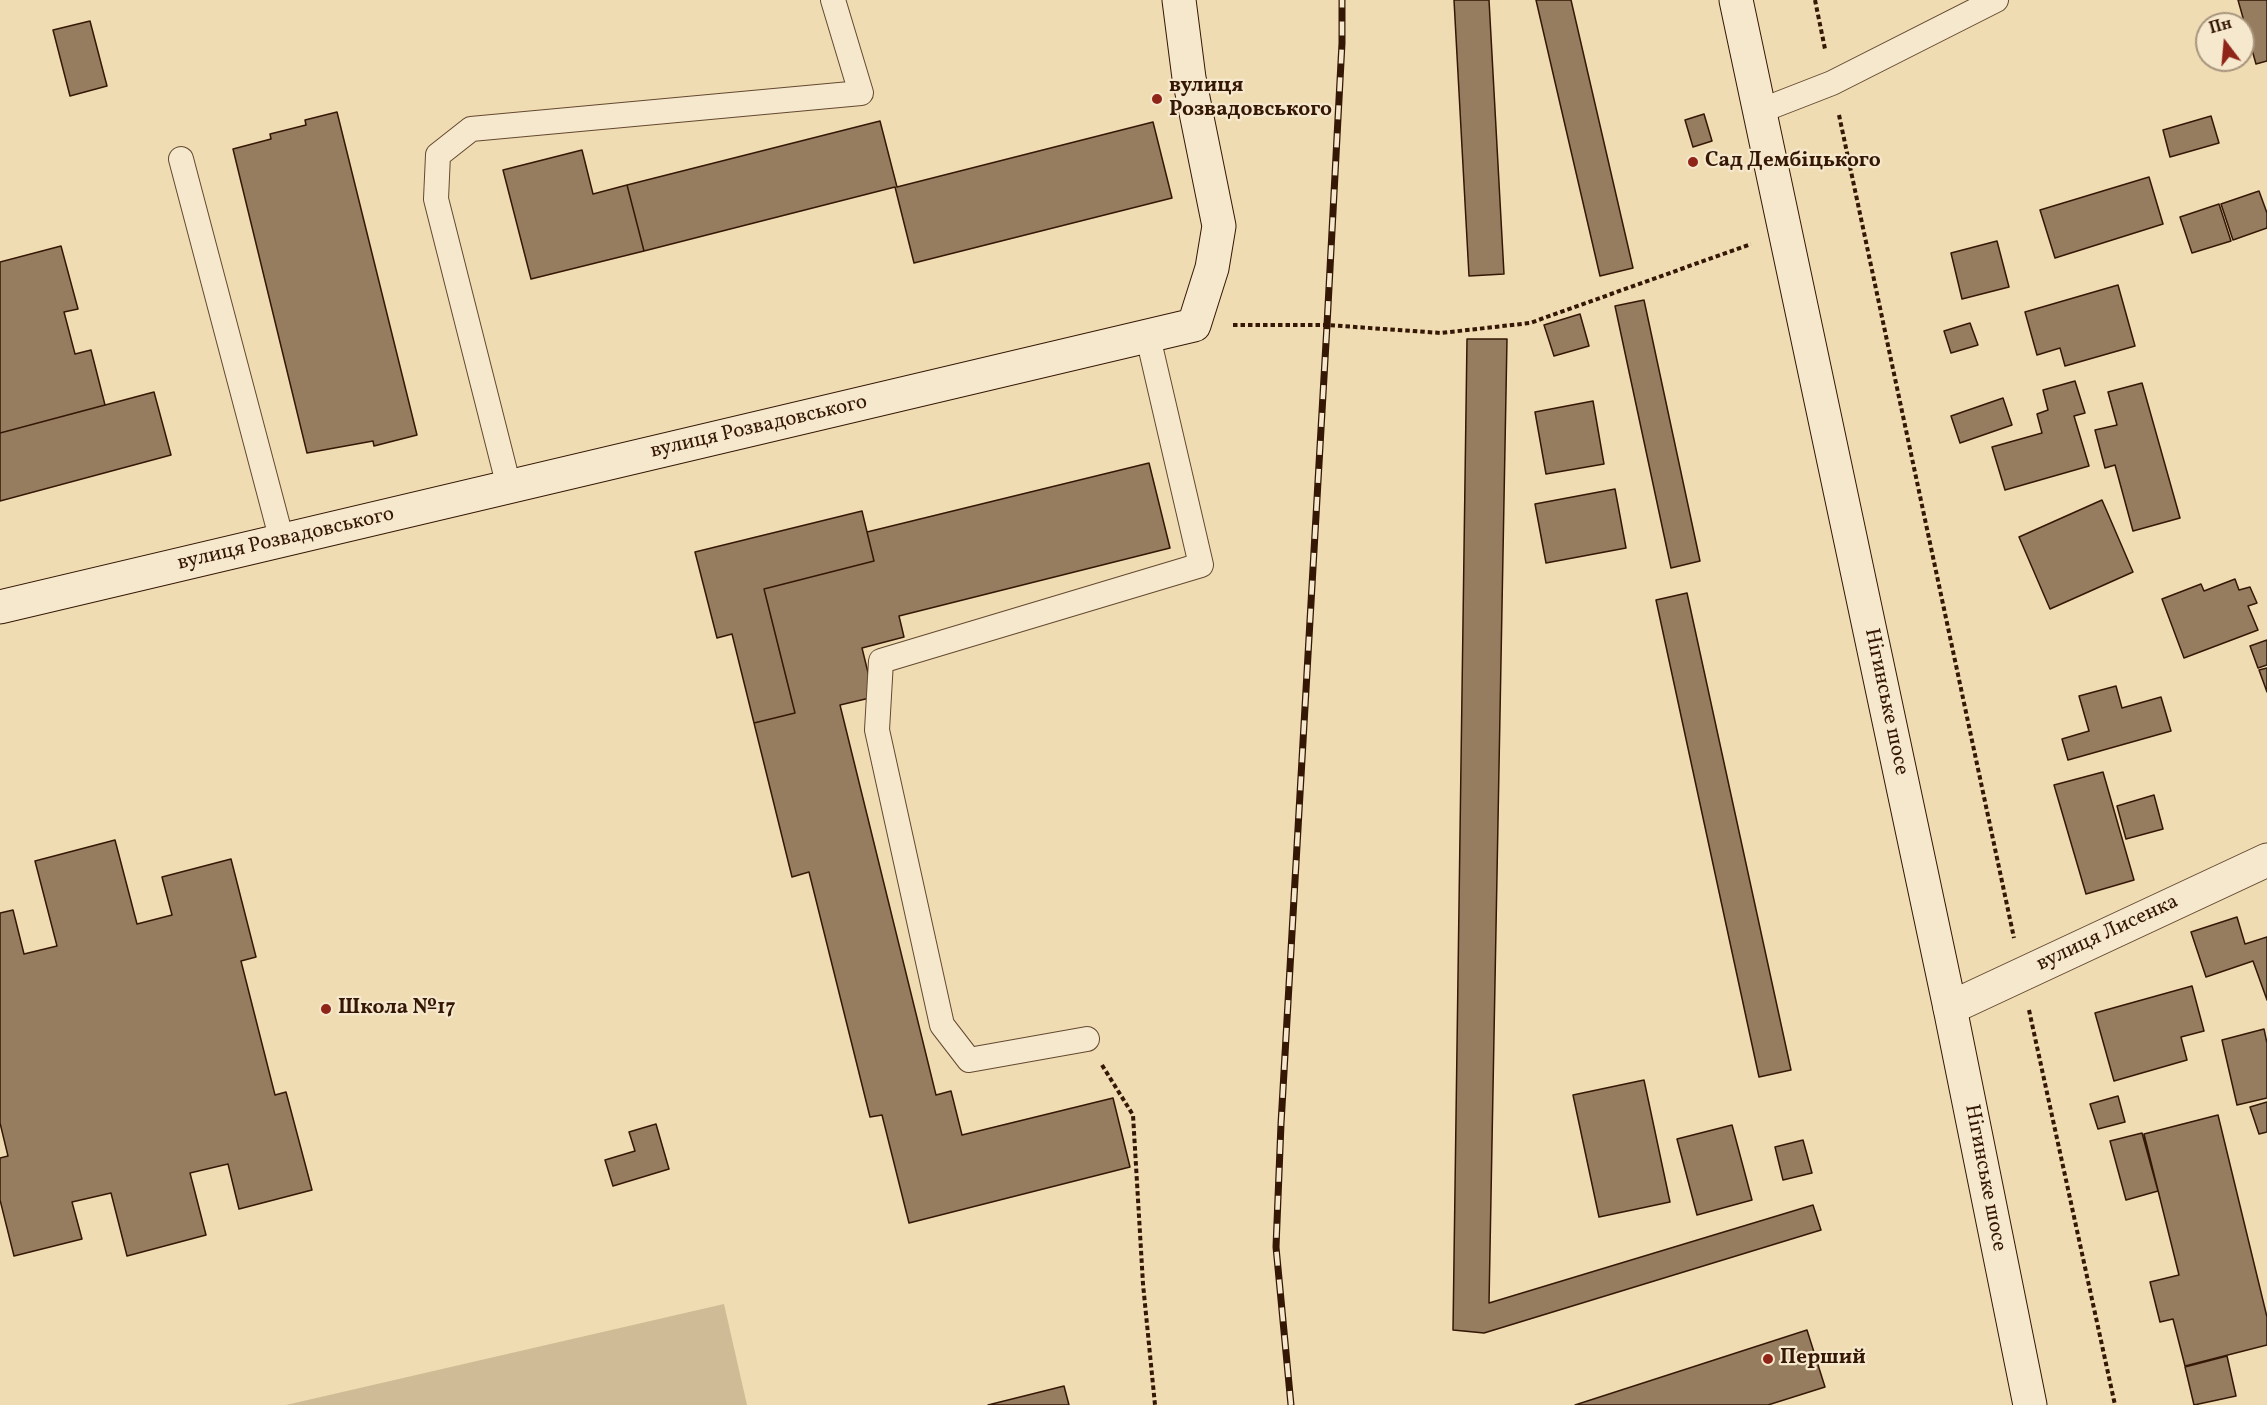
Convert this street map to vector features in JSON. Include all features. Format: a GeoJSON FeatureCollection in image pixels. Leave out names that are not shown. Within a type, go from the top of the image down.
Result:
{"type":"FeatureCollection","features":[{"type":"Feature","properties":{"kind":"street"},"geometry":{"type":"LineString","coordinates":[[1179,0],[1191,88],[1219,226],[1212,268],[1194,325]]}},
{"type":"Feature","properties":{"kind":"street","name":"Нігинське шосе"},"geometry":{"type":"LineString","coordinates":[[1736,0],[1950,1008],[2030,1405]]}},
{"type":"Feature","properties":{"kind":"street","name":"вулиця Розвадовського"},"geometry":{"type":"LineString","coordinates":[[0,607],[1194,325]]}},
{"type":"Feature","properties":{"kind":"street","name":"вулиця Лисенка"},"geometry":{"type":"LineString","coordinates":[[1950,1008],[2267,860]]}},
{"type":"Feature","properties":{"kind":"lane"},"geometry":{"type":"LineString","coordinates":[[509,487],[436,199],[438,155],[471,129],[861,93],[833,0]]}},
{"type":"Feature","properties":{"kind":"lane"},"geometry":{"type":"LineString","coordinates":[[1760,111],[1832,83],[1996,0]]}},
{"type":"Feature","properties":{"kind":"lane"},"geometry":{"type":"LineString","coordinates":[[181,159],[282,541]]}},
{"type":"Feature","properties":{"kind":"lane"},"geometry":{"type":"LineString","coordinates":[[1087,1039],[969,1060],[942,1025],[877,730],[881,662],[1201,565],[1148,337]]}},
{"type":"Feature","properties":{"kind":"path"},"geometry":{"type":"LineString","coordinates":[[1815,0],[2021,974],[2115,1405]]}},
{"type":"Feature","properties":{"kind":"path"},"geometry":{"type":"LineString","coordinates":[[1194,325],[1327,325],[1441,333],[1530,323],[1786,231]]}},
{"type":"Feature","properties":{"kind":"path"},"geometry":{"type":"LineString","coordinates":[[1087,1039],[1132,1115],[1143,1284],[1155,1405]]}},
{"type":"Feature","properties":{"kind":"shaded area"},"geometry":{"type":"Polygon","coordinates":[[[724,1304],[747,1405],[286,1405],[724,1304]]]}},
{"type":"Feature","properties":{"kind":"building"},"geometry":{"type":"Polygon","coordinates":[[[1454,0],[1489,0],[1504,274],[1469,276],[1454,0]]]}},
{"type":"Feature","properties":{"kind":"building"},"geometry":{"type":"Polygon","coordinates":[[[1536,0],[1571,0],[1633,268],[1600,276],[1536,0]]]}},
{"type":"Feature","properties":{"kind":"building"},"geometry":{"type":"Polygon","coordinates":[[[2238,0],[2267,0],[2267,61],[2256,64],[2255,60],[2255,12],[2241,12],[2238,0]]]}},
{"type":"Feature","properties":{"kind":"building"},"geometry":{"type":"Polygon","coordinates":[[[90,21],[107,86],[70,96],[53,30],[90,21]]]}},
{"type":"Feature","properties":{"kind":"building"},"geometry":{"type":"Polygon","coordinates":[[[337,112],[417,435],[374,446],[373,441],[307,453],[233,149],[271,139],[270,134],[306,125],[305,120],[337,112]]]}},
{"type":"Feature","properties":{"kind":"building"},"geometry":{"type":"Polygon","coordinates":[[[1704,114],[1712,141],[1693,147],[1685,120],[1704,114]]]}},
{"type":"Feature","properties":{"kind":"building"},"geometry":{"type":"Polygon","coordinates":[[[2211,116],[2219,143],[2170,157],[2163,130],[2211,116]]]}},
{"type":"Feature","properties":{"kind":"building"},"geometry":{"type":"Polygon","coordinates":[[[880,121],[897,187],[1153,122],[1172,198],[914,263],[895,187],[644,251],[627,185],[880,121]]]}},
{"type":"Feature","properties":{"kind":"building"},"geometry":{"type":"Polygon","coordinates":[[[582,150],[593,194],[627,185],[644,251],[531,279],[503,170],[582,150]]]}},
{"type":"Feature","properties":{"kind":"building"},"geometry":{"type":"Polygon","coordinates":[[[2149,177],[2163,224],[2055,258],[2040,210],[2149,177]]]}},
{"type":"Feature","properties":{"kind":"building"},"geometry":{"type":"Polygon","coordinates":[[[2259,191],[2267,213],[2267,228],[2233,240],[2221,204],[2259,191]]]}},
{"type":"Feature","properties":{"kind":"building"},"geometry":{"type":"Polygon","coordinates":[[[2219,204],[2231,241],[2192,253],[2180,217],[2219,204]]]}},
{"type":"Feature","properties":{"kind":"building"},"geometry":{"type":"Polygon","coordinates":[[[1997,241],[2009,287],[1962,299],[1951,253],[1997,241]]]}},
{"type":"Feature","properties":{"kind":"building"},"geometry":{"type":"Polygon","coordinates":[[[61,246],[78,309],[64,312],[75,354],[91,350],[105,405],[0,433],[0,262],[61,246]]]}},
{"type":"Feature","properties":{"kind":"building"},"geometry":{"type":"Polygon","coordinates":[[[2118,285],[2135,346],[2065,366],[2060,348],[2037,355],[2025,312],[2118,285]]]}},
{"type":"Feature","properties":{"kind":"building"},"geometry":{"type":"Polygon","coordinates":[[[1644,300],[1700,561],[1671,568],[1615,306],[1644,300]]]}},
{"type":"Feature","properties":{"kind":"building"},"geometry":{"type":"Polygon","coordinates":[[[1580,314],[1589,346],[1554,356],[1544,325],[1580,314]]]}},
{"type":"Feature","properties":{"kind":"building"},"geometry":{"type":"Polygon","coordinates":[[[1970,323],[1978,345],[1951,353],[1944,331],[1970,323]]]}},
{"type":"Feature","properties":{"kind":"building"},"geometry":{"type":"Polygon","coordinates":[[[1467,339],[1507,339],[1489,1303],[1813,1205],[1821,1230],[1484,1333],[1453,1330],[1467,339]]]}},
{"type":"Feature","properties":{"kind":"building"},"geometry":{"type":"Polygon","coordinates":[[[2075,381],[2085,413],[2074,416],[2089,466],[2005,490],[1992,447],[2042,433],[2037,414],[2048,410],[2043,390],[2075,381]]]}},
{"type":"Feature","properties":{"kind":"building"},"geometry":{"type":"Polygon","coordinates":[[[2142,383],[2180,518],[2133,531],[2115,465],[2105,468],[2095,430],[2117,425],[2108,392],[2142,383]]]}},
{"type":"Feature","properties":{"kind":"building"},"geometry":{"type":"Polygon","coordinates":[[[154,392],[171,455],[0,501],[0,433],[154,392]]]}},
{"type":"Feature","properties":{"kind":"building"},"geometry":{"type":"Polygon","coordinates":[[[2003,398],[2012,425],[1960,443],[1951,416],[2003,398]]]}},
{"type":"Feature","properties":{"kind":"building"},"geometry":{"type":"Polygon","coordinates":[[[1593,401],[1604,464],[1546,474],[1535,412],[1593,401]]]}},
{"type":"Feature","properties":{"kind":"building"},"geometry":{"type":"Polygon","coordinates":[[[1149,463],[1170,548],[899,616],[904,637],[862,648],[874,697],[840,705],[936,1095],[951,1091],[962,1135],[1113,1098],[1130,1167],[909,1223],[882,1115],[870,1117],[809,872],[792,877],[754,723],[795,713],[764,589],[874,561],[867,532],[1149,463]]]}},
{"type":"Feature","properties":{"kind":"building"},"geometry":{"type":"Polygon","coordinates":[[[1615,489],[1626,548],[1546,563],[1535,504],[1615,489]]]}},
{"type":"Feature","properties":{"kind":"building"},"geometry":{"type":"Polygon","coordinates":[[[2102,500],[2133,572],[2050,609],[2019,537],[2102,500]]]}},
{"type":"Feature","properties":{"kind":"building"},"geometry":{"type":"Polygon","coordinates":[[[862,511],[874,561],[764,589],[795,713],[754,723],[732,634],[717,638],[695,552],[862,511]]]}},
{"type":"Feature","properties":{"kind":"building"},"geometry":{"type":"Polygon","coordinates":[[[2235,579],[2239,590],[2250,587],[2257,603],[2248,606],[2258,630],[2184,658],[2162,599],[2201,584],[2204,591],[2235,579]]]}},
{"type":"Feature","properties":{"kind":"building"},"geometry":{"type":"Polygon","coordinates":[[[1687,593],[1791,1070],[1759,1077],[1656,600],[1687,593]]]}},
{"type":"Feature","properties":{"kind":"building"},"geometry":{"type":"Polygon","coordinates":[[[2267,640],[2267,665],[2258,668],[2250,646],[2267,640]]]}},
{"type":"Feature","properties":{"kind":"building"},"geometry":{"type":"Polygon","coordinates":[[[2267,668],[2267,692],[2259,670],[2267,668]]]}},
{"type":"Feature","properties":{"kind":"building"},"geometry":{"type":"Polygon","coordinates":[[[2116,686],[2122,708],[2161,697],[2171,731],[2068,760],[2062,739],[2089,731],[2079,696],[2116,686]]]}},
{"type":"Feature","properties":{"kind":"building"},"geometry":{"type":"Polygon","coordinates":[[[2103,772],[2134,880],[2086,894],[2054,785],[2103,772]]]}},
{"type":"Feature","properties":{"kind":"building"},"geometry":{"type":"Polygon","coordinates":[[[2154,795],[2163,829],[2126,839],[2117,806],[2154,795]]]}},
{"type":"Feature","properties":{"kind":"building"},"geometry":{"type":"Polygon","coordinates":[[[115,840],[137,924],[172,915],[162,877],[231,859],[256,957],[241,961],[275,1095],[286,1092],[312,1190],[239,1209],[228,1164],[190,1173],[206,1235],[127,1256],[111,1193],[72,1202],[82,1239],[14,1256],[0,1200],[0,1158],[8,1156],[0,1123],[0,913],[13,910],[24,954],[57,946],[35,861],[115,840]]]}},
{"type":"Feature","properties":{"kind":"building"},"geometry":{"type":"Polygon","coordinates":[[[2237,917],[2245,944],[2267,937],[2267,1000],[2253,961],[2206,977],[2191,932],[2237,917]]]}},
{"type":"Feature","properties":{"kind":"building"},"geometry":{"type":"Polygon","coordinates":[[[2192,986],[2204,1031],[2181,1037],[2187,1060],[2114,1081],[2095,1013],[2192,986]]]}},
{"type":"Feature","properties":{"kind":"building"},"geometry":{"type":"Polygon","coordinates":[[[2264,1029],[2267,1043],[2267,1098],[2237,1105],[2222,1040],[2264,1029]]]}},
{"type":"Feature","properties":{"kind":"building"},"geometry":{"type":"Polygon","coordinates":[[[1644,1080],[1670,1202],[1599,1217],[1573,1095],[1644,1080]]]}},
{"type":"Feature","properties":{"kind":"building"},"geometry":{"type":"Polygon","coordinates":[[[2118,1096],[2125,1122],[2098,1129],[2090,1104],[2118,1096]]]}},
{"type":"Feature","properties":{"kind":"building"},"geometry":{"type":"Polygon","coordinates":[[[2267,1102],[2267,1132],[2259,1134],[2250,1107],[2267,1102]]]}},
{"type":"Feature","properties":{"kind":"building"},"geometry":{"type":"Polygon","coordinates":[[[2218,1115],[2267,1317],[2267,1345],[2185,1366],[2173,1319],[2160,1322],[2150,1282],[2179,1275],[2144,1134],[2218,1115]]]}},
{"type":"Feature","properties":{"kind":"building"},"geometry":{"type":"Polygon","coordinates":[[[656,1124],[669,1169],[613,1186],[605,1160],[635,1151],[629,1132],[656,1124]]]}},
{"type":"Feature","properties":{"kind":"building"},"geometry":{"type":"Polygon","coordinates":[[[1732,1125],[1752,1200],[1697,1215],[1677,1139],[1732,1125]]]}},
{"type":"Feature","properties":{"kind":"building"},"geometry":{"type":"Polygon","coordinates":[[[2142,1133],[2158,1191],[2126,1200],[2110,1141],[2142,1133]]]}},
{"type":"Feature","properties":{"kind":"building"},"geometry":{"type":"Polygon","coordinates":[[[1803,1140],[1812,1173],[1783,1180],[1775,1147],[1803,1140]]]}},
{"type":"Feature","properties":{"kind":"building","name":"Перший"},"geometry":{"type":"Polygon","coordinates":[[[1807,1330],[1825,1387],[1768,1405],[1575,1405],[1807,1330]]]}},
{"type":"Feature","properties":{"kind":"building"},"geometry":{"type":"Polygon","coordinates":[[[2227,1356],[2236,1396],[2194,1405],[2185,1367],[2227,1356]]]}},
{"type":"Feature","properties":{"kind":"building"},"geometry":{"type":"Polygon","coordinates":[[[1064,1386],[1069,1405],[988,1405],[1064,1386]]]}},
{"type":"Feature","properties":{"kind":"railway"},"geometry":{"type":"LineString","coordinates":[[1291,1405],[1276,1247],[1342,43],[1342,0]]}},
{"type":"Feature","properties":{"kind":"place","name":"вулиця Розвадовського"},"geometry":{"type":"Point","coordinates":[1157,99]}},
{"type":"Feature","properties":{"kind":"place","name":"Сад Дембіцького"},"geometry":{"type":"Point","coordinates":[1693,162]}},
{"type":"Feature","properties":{"kind":"place","name":"Школа №17"},"geometry":{"type":"Point","coordinates":[326,1009]}},
{"type":"Feature","properties":{"kind":"place","name":"Перший"},"geometry":{"type":"Point","coordinates":[1768,1359]}}]}
